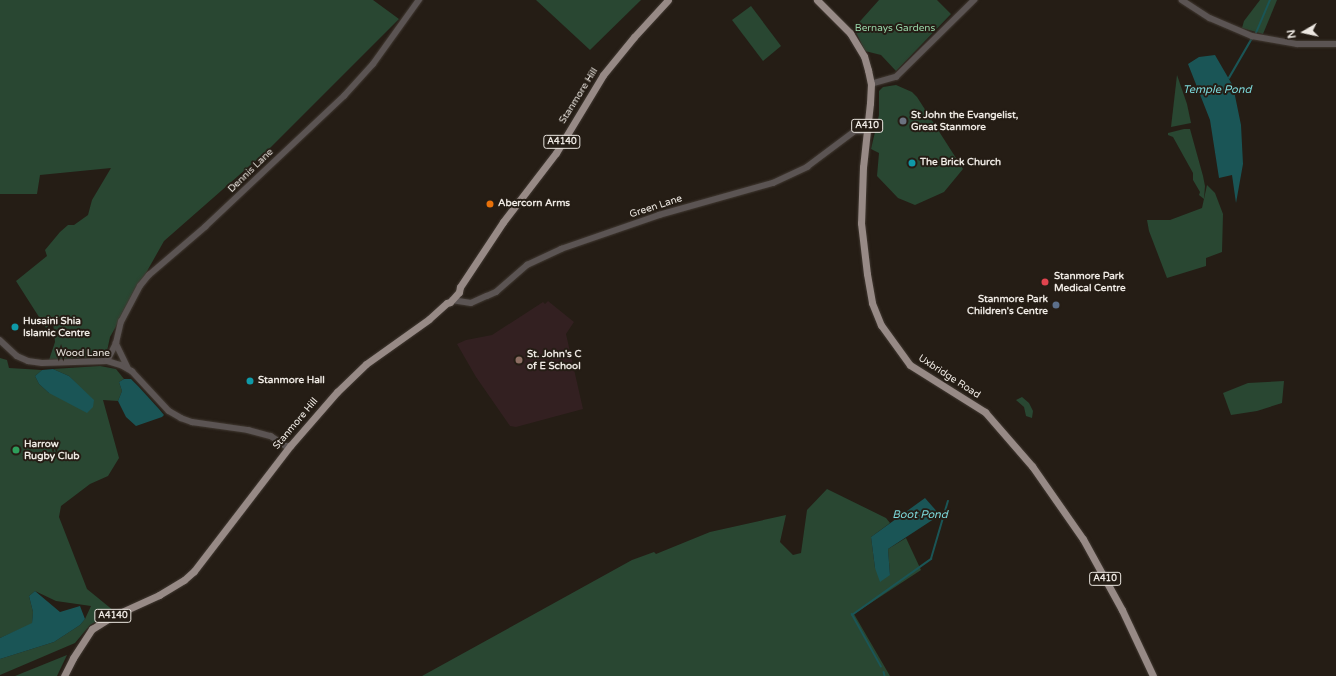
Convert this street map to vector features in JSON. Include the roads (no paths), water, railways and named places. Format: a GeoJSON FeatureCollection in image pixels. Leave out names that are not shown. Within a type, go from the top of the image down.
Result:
{"type":"FeatureCollection","features":[{"type":"Feature","properties":{"kind":"main road","name":"Stanmore Hill"},"geometry":{"type":"LineString","coordinates":[[64,676],[72,658],[92,629],[113,616],[159,595],[184,580],[194,571],[290,446],[337,392],[366,364],[424,324],[459,292],[460,287],[503,222],[556,153],[603,75],[634,37],[668,0]]}},
{"type":"Feature","properties":{"kind":"main road","name":"Uxbridge Road"},"geometry":{"type":"LineString","coordinates":[[817,0],[850,33],[864,56],[871,84],[863,167],[861,223],[872,303],[881,325],[910,365],[985,412],[1032,466],[1083,539],[1122,610],[1153,676]]}},
{"type":"Feature","properties":{"kind":"street","name":"Dennis Lane"},"geometry":{"type":"LineString","coordinates":[[108,361],[116,343],[121,322],[140,286],[149,275],[205,227],[344,96],[373,64],[419,0]]}},
{"type":"Feature","properties":{"kind":"street"},"geometry":{"type":"LineString","coordinates":[[871,84],[896,77],[974,0]]}},
{"type":"Feature","properties":{"kind":"street"},"geometry":{"type":"LineString","coordinates":[[1182,0],[1210,18],[1252,36],[1297,44],[1336,44]]}},
{"type":"Feature","properties":{"kind":"street","name":"Green Lane"},"geometry":{"type":"LineString","coordinates":[[449,302],[478,301],[496,292],[527,266],[561,249],[659,215],[773,183],[807,167],[855,131],[867,131]]}},
{"type":"Feature","properties":{"kind":"street","name":"Wood Lane"},"geometry":{"type":"LineString","coordinates":[[0,340],[17,356],[28,361],[42,363],[108,361],[128,368],[137,376],[162,405],[181,418],[200,424],[248,430],[271,436],[286,446],[290,446]]}},
{"type":"Feature","properties":{"kind":"street"},"geometry":{"type":"LineString","coordinates":[[116,343],[128,368]]}},
{"type":"Feature","properties":{"kind":"water","name":"Temple Pond"},"geometry":{"type":"Polygon","coordinates":[[[1215,55],[1233,86],[1241,125],[1243,164],[1236,203],[1232,175],[1219,178],[1210,120],[1188,64],[1199,57],[1215,55]]]}},
{"type":"Feature","properties":{"kind":"water"},"geometry":{"type":"Polygon","coordinates":[[[53,369],[69,376],[94,400],[93,407],[87,413],[49,393],[39,384],[35,376],[42,370],[53,369]]]}},
{"type":"Feature","properties":{"kind":"water"},"geometry":{"type":"Polygon","coordinates":[[[124,379],[131,379],[164,415],[136,426],[126,417],[118,401],[122,391],[119,382],[124,379]]]}},
{"type":"Feature","properties":{"kind":"water","name":"Boot Pond"},"geometry":{"type":"Polygon","coordinates":[[[925,498],[940,515],[888,549],[890,575],[880,582],[875,568],[871,537],[925,498]]]}},
{"type":"Feature","properties":{"kind":"water"},"geometry":{"type":"Polygon","coordinates":[[[35,591],[60,612],[80,606],[85,619],[80,625],[54,642],[0,659],[0,638],[32,623],[33,612],[29,596],[35,591]]]}},
{"type":"Feature","properties":{"kind":"waterway"},"geometry":{"type":"LineString","coordinates":[[1256,33],[1270,0]]}},
{"type":"Feature","properties":{"kind":"waterway"},"geometry":{"type":"LineString","coordinates":[[1229,78],[1251,40]]}},
{"type":"Feature","properties":{"kind":"waterway"},"geometry":{"type":"LineString","coordinates":[[881,667],[852,615],[931,559],[948,501]]}},
{"type":"Feature","properties":{"kind":"waterway"},"geometry":{"type":"LineString","coordinates":[[884,672],[885,676]]}},
{"type":"Feature","properties":{"kind":"place","name":"St John the Evangelist, Great Stanmore"},"geometry":{"type":"Point","coordinates":[903,121]}},
{"type":"Feature","properties":{"kind":"place","name":"The Brick Church"},"geometry":{"type":"Point","coordinates":[912,163]}},
{"type":"Feature","properties":{"kind":"place","name":"Abercorn Arms"},"geometry":{"type":"Point","coordinates":[490,204]}},
{"type":"Feature","properties":{"kind":"place","name":"Stanmore Park Medical Centre"},"geometry":{"type":"Point","coordinates":[1045,282]}},
{"type":"Feature","properties":{"kind":"place","name":"Stanmore Park Children's Centre"},"geometry":{"type":"Point","coordinates":[1056,305]}},
{"type":"Feature","properties":{"kind":"place","name":"Husaini Shia Islamic Centre"},"geometry":{"type":"Point","coordinates":[15,327]}},
{"type":"Feature","properties":{"kind":"place","name":"St. John's C of E School"},"geometry":{"type":"Point","coordinates":[519,360]}},
{"type":"Feature","properties":{"kind":"place","name":"Stanmore Hall"},"geometry":{"type":"Point","coordinates":[250,381]}},
{"type":"Feature","properties":{"kind":"place","name":"Harrow Rugby Club"},"geometry":{"type":"Point","coordinates":[16,450]}},
{"type":"Feature","properties":{"kind":"park label","name":"Bernays Gardens"},"geometry":{"type":"Point","coordinates":[895,29]}}]}
